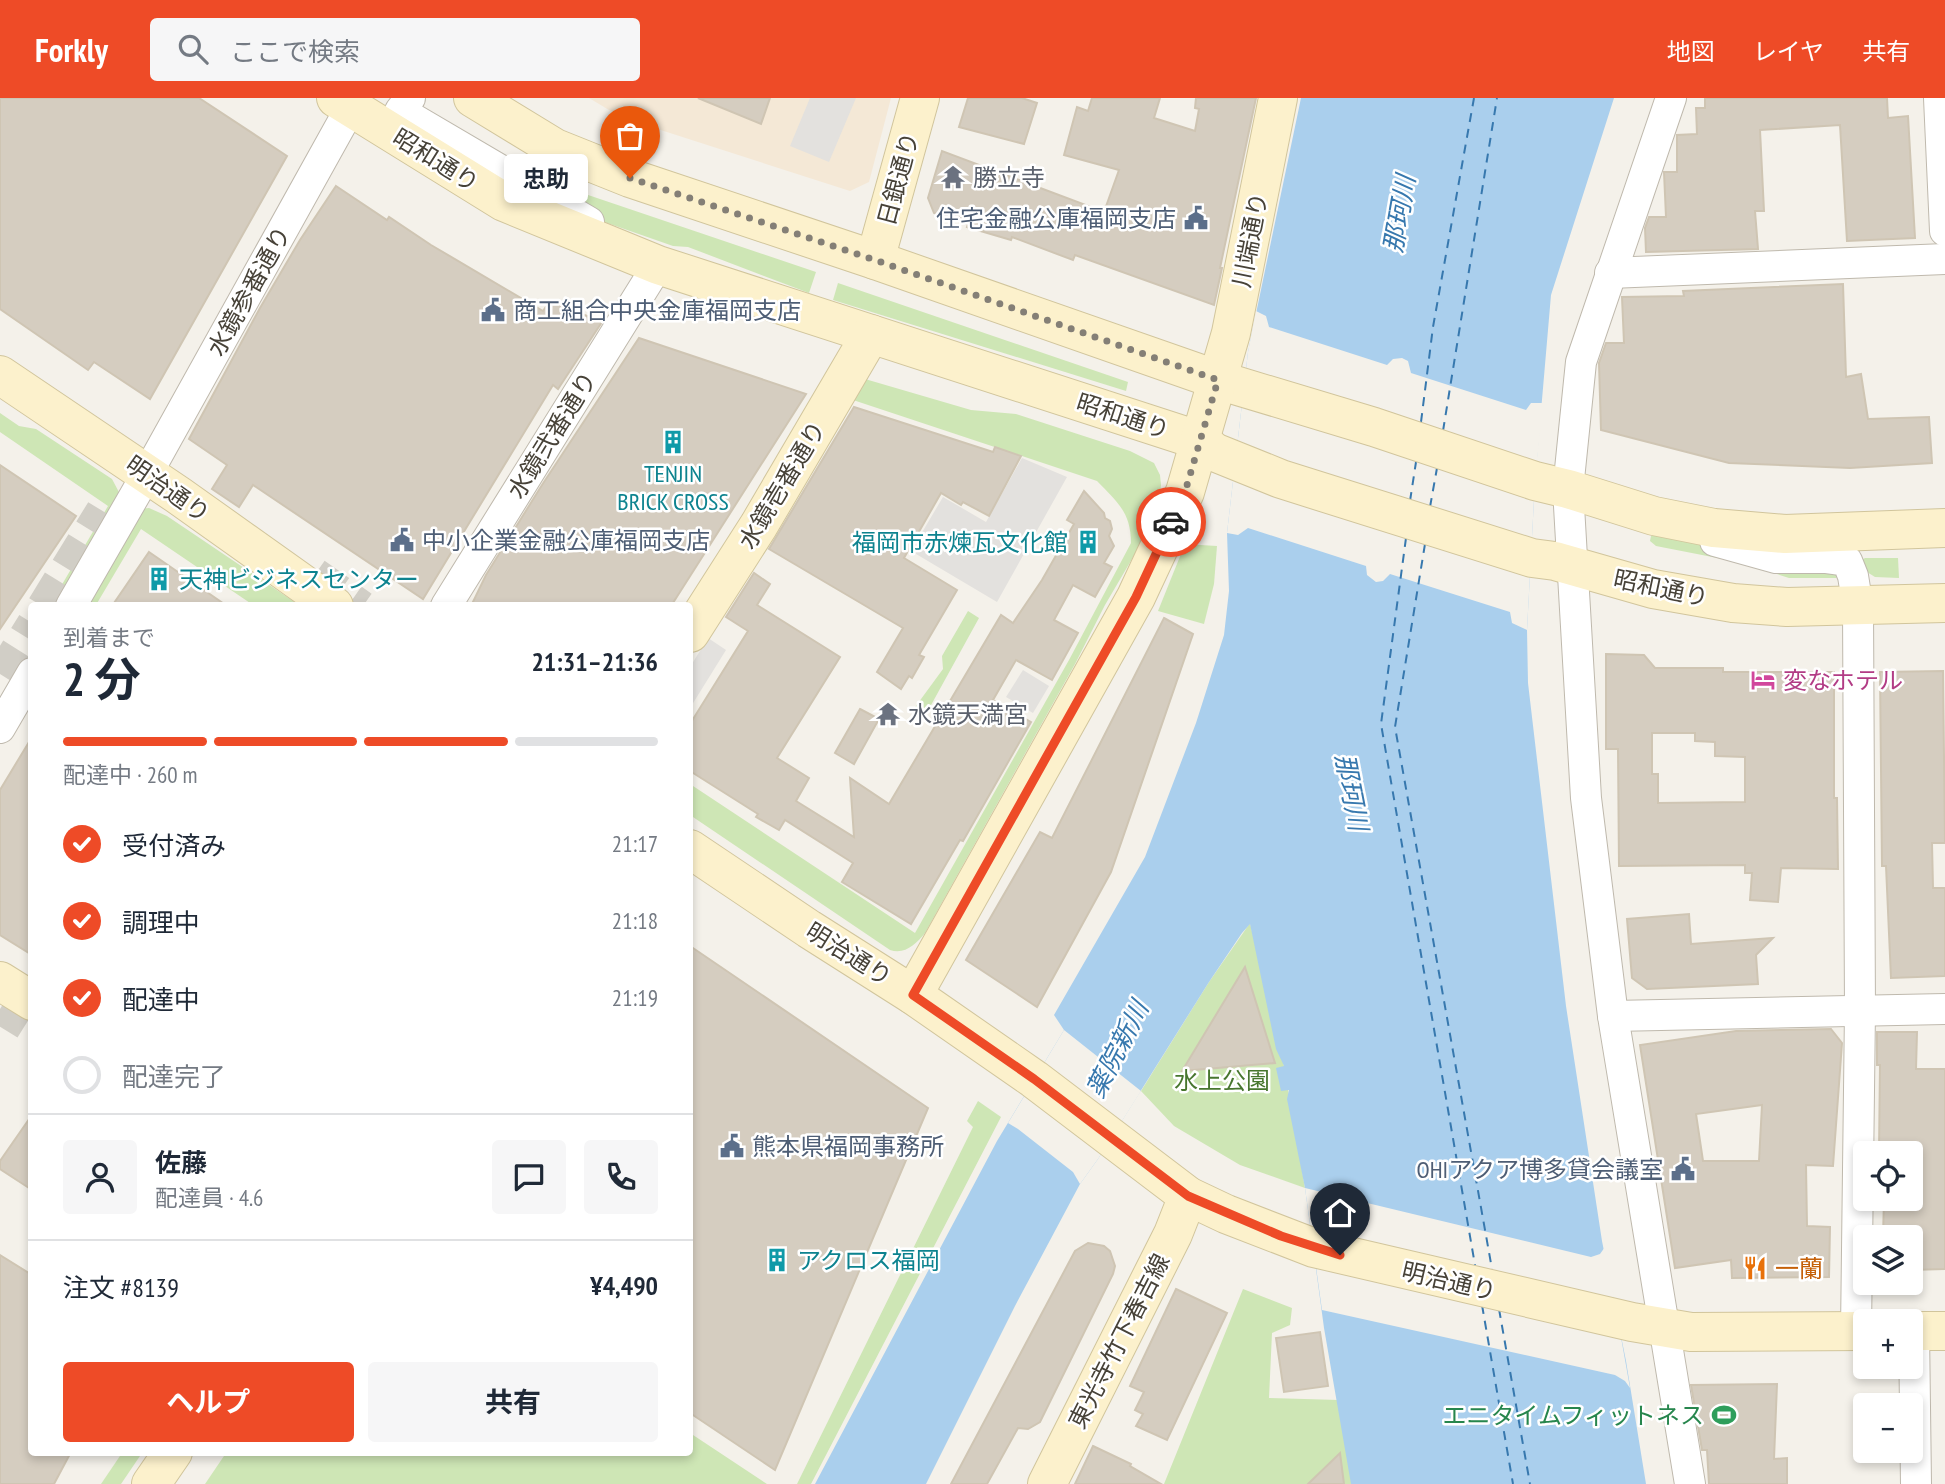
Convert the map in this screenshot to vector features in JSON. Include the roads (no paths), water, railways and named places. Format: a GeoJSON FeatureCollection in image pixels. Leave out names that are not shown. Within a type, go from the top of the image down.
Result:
{"type":"FeatureCollection","features":[{"type":"Feature","properties":{"kind":"street"},"geometry":{"type":"LineString","coordinates":[[410,98],[400,111],[659,265]]}},
{"type":"Feature","properties":{"kind":"street"},"geometry":{"type":"LineString","coordinates":[[473,98],[555,148],[618,173],[1231,384],[1654,516],[1714,528],[1785,534],[1945,528]]}},
{"type":"Feature","properties":{"kind":"street","name":"日銀通り"},"geometry":{"type":"LineString","coordinates":[[875,260],[920,98]]}},
{"type":"Feature","properties":{"kind":"street","name":"川端通り"},"geometry":{"type":"LineString","coordinates":[[913,995],[1136,597],[1185,492],[1201,441],[1231,384],[1231,333],[1278,98]]}},
{"type":"Feature","properties":{"kind":"street"},"geometry":{"type":"LineString","coordinates":[[1671,98],[1581,362],[1552,485],[1571,567],[1586,798],[1613,1016],[1690,1484]]}},
{"type":"Feature","properties":{"kind":"street"},"geometry":{"type":"LineString","coordinates":[[1938,98],[1945,231]]}},
{"type":"Feature","properties":{"kind":"street","name":"昭和通り"},"geometry":{"type":"LineString","coordinates":[[344,103],[504,202],[659,265],[1201,441],[1214,452],[1281,479],[1532,558],[1555,561],[1653,589],[1733,603],[1787,607],[1858,607],[1938,597]]}},
{"type":"Feature","properties":{"kind":"street","name":"水鏡参番通り"},"geometry":{"type":"LineString","coordinates":[[73,602],[147,474],[344,103]]}},
{"type":"Feature","properties":{"kind":"street"},"geometry":{"type":"LineString","coordinates":[[1610,273],[1945,259]]}},
{"type":"Feature","properties":{"kind":"street","name":"水鏡弐番通り"},"geometry":{"type":"LineString","coordinates":[[448,602],[659,265]]}},
{"type":"Feature","properties":{"kind":"street","name":"水鏡壱番通り"},"geometry":{"type":"LineString","coordinates":[[693,629],[759,525],[871,334]]}},
{"type":"Feature","properties":{"kind":"street","name":"明治通り"},"geometry":{"type":"LineString","coordinates":[[0,375],[147,474],[328,602]]}},
{"type":"Feature","properties":{"kind":"street"},"geometry":{"type":"LineString","coordinates":[[1714,528],[1714,541],[1776,558],[1847,561],[1853,576],[1858,607],[1861,1309]]}},
{"type":"Feature","properties":{"kind":"street"},"geometry":{"type":"LineString","coordinates":[[0,728],[28,681]]}},
{"type":"Feature","properties":{"kind":"street","name":"明治通り"},"geometry":{"type":"LineString","coordinates":[[693,851],[913,995],[1034,1079],[1188,1196],[1226,1214],[1314,1248],[1618,1320],[1691,1332],[1853,1331]]}},
{"type":"Feature","properties":{"kind":"street"},"geometry":{"type":"LineString","coordinates":[[0,981],[28,998]]}},
{"type":"Feature","properties":{"kind":"street"},"geometry":{"type":"LineString","coordinates":[[1613,1016],[1945,1009]]}},
{"type":"Feature","properties":{"kind":"street","name":"東光寺竹下春吉線"},"geometry":{"type":"LineString","coordinates":[[1047,1484],[1173,1234],[1188,1196]]}},
{"type":"Feature","properties":{"kind":"street"},"geometry":{"type":"LineString","coordinates":[[1916,1484],[1921,1379]]}},
{"type":"Feature","properties":{"kind":"street"},"geometry":{"type":"LineString","coordinates":[[151,1484],[170,1456]]}},
{"type":"Feature","properties":{"kind":"water"},"geometry":{"type":"Polygon","coordinates":[[[1301,98],[1614,98],[1551,295],[1535,481],[1527,630],[1528,683],[1566,1006],[1602,1241],[1626,1361],[1646,1484],[1351,1484],[1324,1328],[1305,1188],[1287,1099],[1289,1090],[1281,1091],[1276,1068],[1284,1066],[1276,1049],[1250,924],[1209,982],[1080,1184],[1015,1306],[926,1484],[815,1484],[997,1141],[1064,1030],[1054,1015],[1145,857],[1196,723],[1224,635],[1229,591],[1227,533],[1248,352],[1301,98]]]}},
{"type":"Feature","properties":{"kind":"tunnel"},"geometry":{"type":"LineString","coordinates":[[44,602],[101,510]]}},
{"type":"Feature","properties":{"kind":"tunnel"},"geometry":{"type":"LineString","coordinates":[[316,573],[357,602]]}},
{"type":"Feature","properties":{"kind":"tunnel"},"geometry":{"type":"LineString","coordinates":[[0,674],[28,629]]}},
{"type":"Feature","properties":{"kind":"tunnel"},"geometry":{"type":"LineString","coordinates":[[0,1009],[28,1026]]}},
{"type":"Feature","properties":{"kind":"place","name":"勝立寺"},"geometry":{"type":"Point","coordinates":[953,177]}},
{"type":"Feature","properties":{"kind":"place","name":"忠助"},"geometry":{"type":"Point","coordinates":[630,178]}},
{"type":"Feature","properties":{"kind":"place","name":"住宅金融公庫福岡支店"},"geometry":{"type":"Point","coordinates":[1196,218]}},
{"type":"Feature","properties":{"kind":"place","name":"商工組合中央金庫福岡支店"},"geometry":{"type":"Point","coordinates":[493,310]}},
{"type":"Feature","properties":{"kind":"place","name":"TENJIN BRICK CROSS"},"geometry":{"type":"Point","coordinates":[673,442]}},
{"type":"Feature","properties":{"kind":"place","name":"中小企業金融公庫福岡支店"},"geometry":{"type":"Point","coordinates":[402,540]}},
{"type":"Feature","properties":{"kind":"place","name":"福岡市赤煉瓦文化館"},"geometry":{"type":"Point","coordinates":[1088,542]}},
{"type":"Feature","properties":{"kind":"place","name":"天神ビジネスセンター"},"geometry":{"type":"Point","coordinates":[159,579]}},
{"type":"Feature","properties":{"kind":"place","name":"変なホテル"},"geometry":{"type":"Point","coordinates":[1763,680]}},
{"type":"Feature","properties":{"kind":"place","name":"水鏡天満宮"},"geometry":{"type":"Point","coordinates":[888,714]}},
{"type":"Feature","properties":{"kind":"place","name":"熊本県福岡事務所"},"geometry":{"type":"Point","coordinates":[732,1146]}},
{"type":"Feature","properties":{"kind":"place","name":"OHIアクア博多貸会議室"},"geometry":{"type":"Point","coordinates":[1683,1169]}},
{"type":"Feature","properties":{"kind":"place","name":"アクロス福岡"},"geometry":{"type":"Point","coordinates":[777,1260]}},
{"type":"Feature","properties":{"kind":"place","name":"一蘭"},"geometry":{"type":"Point","coordinates":[1755,1268]}},
{"type":"Feature","properties":{"kind":"place","name":"エニタイムフィットネス"},"geometry":{"type":"Point","coordinates":[1724,1415]}},
{"type":"Feature","properties":{"kind":"water label","name":"那珂川"},"geometry":{"type":"Point","coordinates":[1399,214]}},
{"type":"Feature","properties":{"kind":"water label","name":"那珂川"},"geometry":{"type":"Point","coordinates":[1352,792]}},
{"type":"Feature","properties":{"kind":"water label","name":"薬院新川"},"geometry":{"type":"Point","coordinates":[1117,1049]}},
{"type":"Feature","properties":{"kind":"park label","name":"水上公園"},"geometry":{"type":"Point","coordinates":[1222,1080]}}]}
